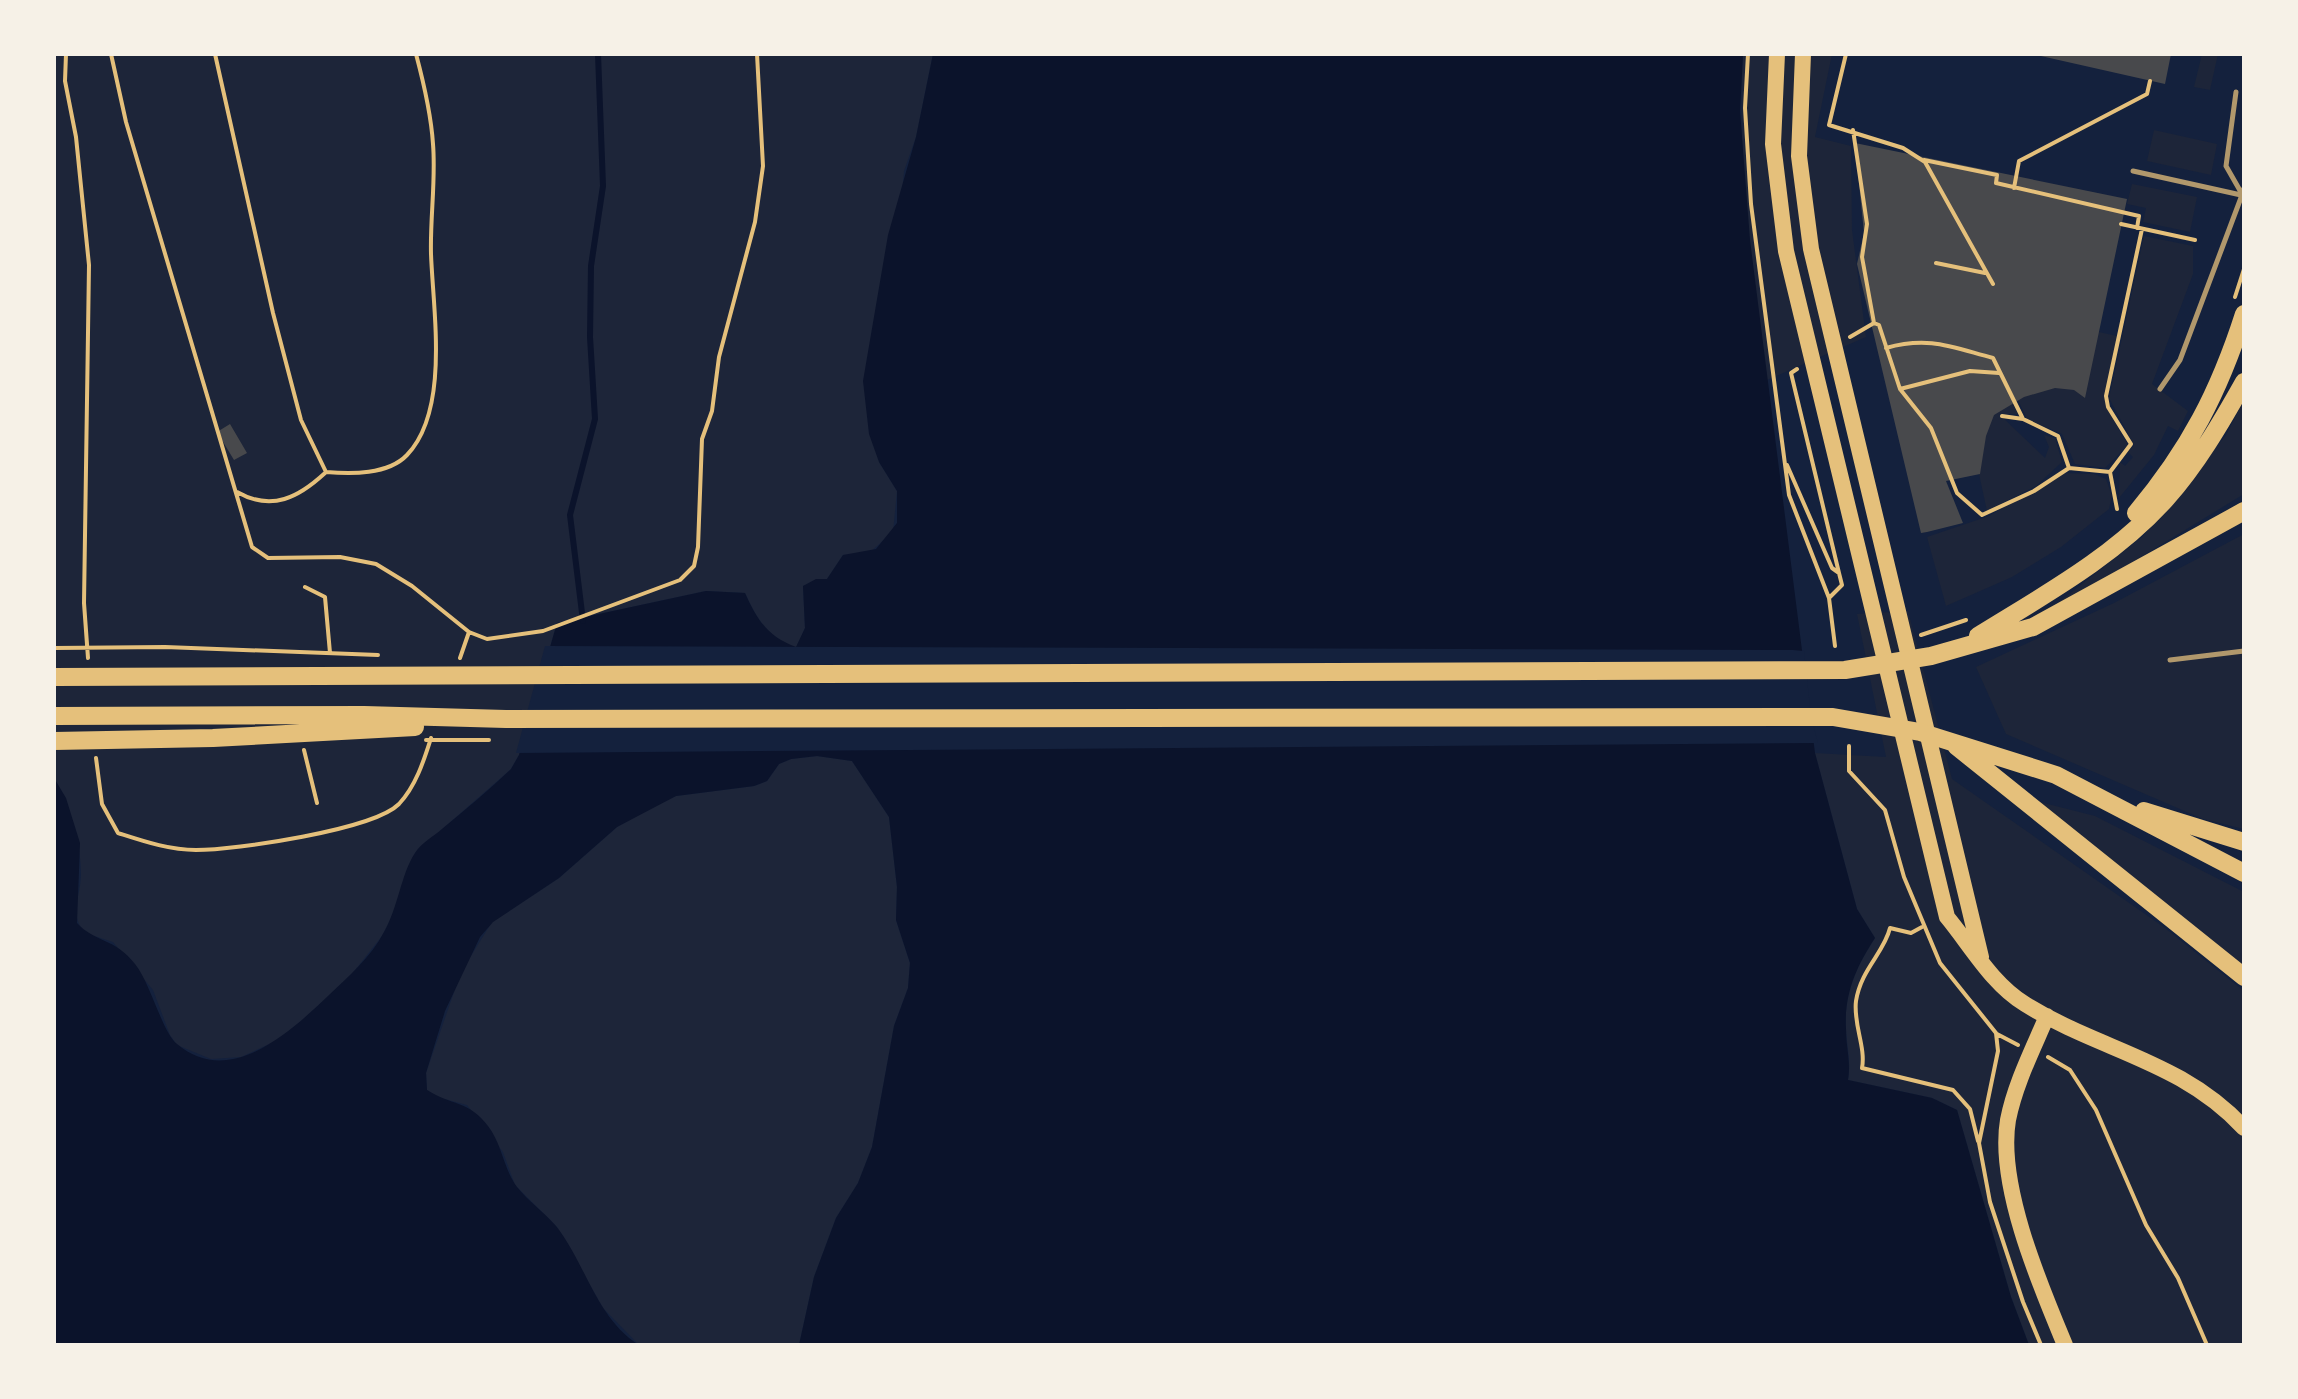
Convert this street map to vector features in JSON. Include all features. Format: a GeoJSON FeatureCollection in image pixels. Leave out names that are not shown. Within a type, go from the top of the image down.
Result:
{"type":"FeatureCollection","features":[{"type":"Feature","properties":{"kind":"highway"},"geometry":{"type":"LineString","coordinates":[[2097,559],[2152,494],[2191,438],[2219,388],[2237,312]]}},
{"type":"Feature","properties":{"kind":"highway"},"geometry":{"type":"LineString","coordinates":[[1959,648],[2097,559],[2144,521],[2183,479],[2215,434],[2244,382]]}},
{"type":"Feature","properties":{"kind":"highway"},"geometry":{"type":"LineString","coordinates":[[57,677],[1807,672],[1861,669],[1931,656],[2033,627],[2244,511]]}},
{"type":"Feature","properties":{"kind":"highway"},"geometry":{"type":"LineString","coordinates":[[54,716],[364,715],[506,719],[1789,716],[1852,719],[1947,739],[2029,764],[2107,799],[2244,873]]}},
{"type":"Feature","properties":{"kind":"highway"},"geometry":{"type":"LineString","coordinates":[[54,741],[335,732],[506,719]]}},
{"type":"Feature","properties":{"kind":"highway"},"geometry":{"type":"LineString","coordinates":[[1947,739],[2244,977]]}},
{"type":"Feature","properties":{"kind":"highway"},"geometry":{"type":"LineString","coordinates":[[2107,799],[2244,842]]}},
{"type":"Feature","properties":{"kind":"main road"},"geometry":{"type":"LineString","coordinates":[[1777,54],[1773,144],[1788,262],[1947,917],[2013,995],[2047,1016],[2177,1074],[2206,1093],[2244,1128]]}},
{"type":"Feature","properties":{"kind":"main road"},"geometry":{"type":"LineString","coordinates":[[1803,54],[1799,156],[1811,249],[1983,962]]}},
{"type":"Feature","properties":{"kind":"main road"},"geometry":{"type":"LineString","coordinates":[[2047,1016],[2017,1090],[2007,1135],[2013,1188],[2023,1226],[2065,1345]]}},
{"type":"Feature","properties":{"kind":"lane"},"geometry":{"type":"LineString","coordinates":[[2236,92],[2226,166],[2243,193]]}},
{"type":"Feature","properties":{"kind":"lane"},"geometry":{"type":"LineString","coordinates":[[2133,171],[2243,193]]}},
{"type":"Feature","properties":{"kind":"lane"},"geometry":{"type":"LineString","coordinates":[[2160,389],[2180,360],[2243,193]]}},
{"type":"Feature","properties":{"kind":"lane"},"geometry":{"type":"LineString","coordinates":[[2170,660],[2244,651]]}},
{"type":"Feature","properties":{"kind":"path"},"geometry":{"type":"LineString","coordinates":[[66,54],[65,81],[76,137],[89,265],[84,603],[89,663]]}},
{"type":"Feature","properties":{"kind":"path"},"geometry":{"type":"LineString","coordinates":[[111,54],[131,137],[252,547],[259,554],[289,559],[340,557],[376,564],[412,586],[477,638],[504,638],[566,624],[665,587],[680,580],[694,566],[698,547],[697,486],[702,439],[712,411],[719,357],[755,222],[763,166],[757,54]]}},
{"type":"Feature","properties":{"kind":"path"},"geometry":{"type":"LineString","coordinates":[[215,54],[269,298],[301,420],[326,472]]}},
{"type":"Feature","properties":{"kind":"path"},"geometry":{"type":"LineString","coordinates":[[235,491],[248,499],[282,502],[305,491],[326,472],[354,474],[383,469],[406,457],[429,413],[437,353],[431,250],[434,145],[416,54]]}},
{"type":"Feature","properties":{"kind":"path"},"geometry":{"type":"LineString","coordinates":[[1748,54],[1745,108],[1751,204],[1789,495],[1829,598],[1835,646]]}},
{"type":"Feature","properties":{"kind":"path"},"geometry":{"type":"LineString","coordinates":[[1846,54],[1829,125],[1903,148],[1925,162],[1993,284]]}},
{"type":"Feature","properties":{"kind":"path"},"geometry":{"type":"LineString","coordinates":[[2014,188],[2019,161],[2147,94],[2150,81]]}},
{"type":"Feature","properties":{"kind":"path"},"geometry":{"type":"LineString","coordinates":[[1853,130],[1867,224],[1862,257],[1874,323],[1879,325],[1900,389],[1931,428],[1957,493],[1982,515],[2034,491],[2069,468],[2110,472]]}},
{"type":"Feature","properties":{"kind":"path"},"geometry":{"type":"LineString","coordinates":[[1920,159],[1997,175],[1996,183],[2014,188],[2139,216],[2140,228],[2106,396],[2108,407],[2131,444],[2110,472],[2117,510]]}},
{"type":"Feature","properties":{"kind":"path"},"geometry":{"type":"LineString","coordinates":[[2121,224],[2195,240]]}},
{"type":"Feature","properties":{"kind":"path"},"geometry":{"type":"LineString","coordinates":[[1936,263],[1985,273]]}},
{"type":"Feature","properties":{"kind":"path"},"geometry":{"type":"LineString","coordinates":[[2237,312],[2244,269]]}},
{"type":"Feature","properties":{"kind":"path"},"geometry":{"type":"LineString","coordinates":[[1886,348],[1914,340],[1933,341],[1993,358],[2023,419]]}},
{"type":"Feature","properties":{"kind":"path"},"geometry":{"type":"LineString","coordinates":[[1900,389],[1970,371],[2001,373]]}},
{"type":"Feature","properties":{"kind":"path"},"geometry":{"type":"LineString","coordinates":[[1791,373],[1842,585],[1829,598]]}},
{"type":"Feature","properties":{"kind":"path"},"geometry":{"type":"LineString","coordinates":[[2002,416],[2023,419],[2058,436],[2069,468]]}},
{"type":"Feature","properties":{"kind":"path"},"geometry":{"type":"LineString","coordinates":[[1785,463],[1832,568],[1839,573]]}},
{"type":"Feature","properties":{"kind":"path"},"geometry":{"type":"LineString","coordinates":[[2120,517],[2129,505]]}},
{"type":"Feature","properties":{"kind":"path"},"geometry":{"type":"LineString","coordinates":[[305,587],[325,597],[330,653]]}},
{"type":"Feature","properties":{"kind":"path"},"geometry":{"type":"LineString","coordinates":[[1926,633],[1972,618]]}},
{"type":"Feature","properties":{"kind":"path"},"geometry":{"type":"LineString","coordinates":[[459,660],[469,632]]}},
{"type":"Feature","properties":{"kind":"path"},"geometry":{"type":"LineString","coordinates":[[95,754],[102,804],[118,833],[165,847],[197,850],[327,832],[398,805],[419,772],[434,730]]}},
{"type":"Feature","properties":{"kind":"path"},"geometry":{"type":"LineString","coordinates":[[304,744],[317,803]]}},
{"type":"Feature","properties":{"kind":"path"},"geometry":{"type":"LineString","coordinates":[[1849,746],[1849,771],[1885,810],[1892,826],[1904,877],[1922,927],[1956,987],[1989,1020],[1996,1033],[1998,1051],[1979,1143],[1970,1109],[1953,1090],[1862,1068],[1856,1032],[1856,1001],[1866,969],[1887,940],[1890,928],[1911,933],[1922,927]]}},
{"type":"Feature","properties":{"kind":"path"},"geometry":{"type":"LineString","coordinates":[[1996,1033],[2012,1042]]}},
{"type":"Feature","properties":{"kind":"path"},"geometry":{"type":"LineString","coordinates":[[2053,1059],[2078,1079],[2096,1110],[2146,1225],[2178,1278],[2207,1345]]}},
{"type":"Feature","properties":{"kind":"shaded area"},"geometry":{"type":"Polygon","coordinates":[[[54,54],[933,54],[916,137],[904,171],[879,462],[897,491],[893,532],[869,553],[843,555],[827,579],[803,586],[805,628],[796,648],[778,639],[764,626],[745,593],[706,591],[557,623],[519,755],[511,769],[415,853],[395,911],[382,936],[352,974],[285,1037],[241,1057],[211,1059],[177,1045],[170,1035],[153,990],[113,942],[85,933],[77,919],[81,874],[79,849],[69,811],[54,778],[54,54]]]}},
{"type":"Feature","properties":{"kind":"shaded area"},"geometry":{"type":"Polygon","coordinates":[[[933,54],[1743,54],[1740,111],[1750,240],[1815,753],[1857,909],[1875,938],[1849,992],[1846,1016],[1848,1080],[1932,1098],[1957,1110],[2011,1297],[2029,1345],[799,1345],[814,1277],[836,1218],[858,1183],[872,1147],[894,1026],[908,988],[910,963],[896,920],[897,887],[889,817],[852,761],[817,756],[791,759],[779,764],[767,781],[754,786],[676,796],[617,827],[559,878],[493,922],[480,937],[445,1011],[426,1073],[427,1090],[474,1112],[488,1126],[517,1187],[556,1226],[602,1306],[624,1334],[639,1345],[54,1345],[54,778],[66,798],[80,843],[77,923],[90,934],[120,949],[135,964],[166,1029],[177,1044],[197,1056],[218,1060],[238,1058],[258,1050],[296,1025],[359,966],[389,923],[406,871],[417,850],[511,769],[519,755],[557,623],[706,591],[745,593],[764,626],[796,647],[805,628],[803,586],[816,579],[827,579],[843,555],[876,549],[897,523],[897,491],[879,462],[869,434],[863,381],[888,235],[916,137],[933,54]]]}},
{"type":"Feature","properties":{"kind":"shaded area"},"geometry":{"type":"Polygon","coordinates":[[[1743,54],[1832,54],[1815,137],[1851,146],[1852,230],[1866,337],[1767,380],[1744,176],[1743,54]]]}},
{"type":"Feature","properties":{"kind":"shaded area"},"geometry":{"type":"Polygon","coordinates":[[[2202,54],[2218,54],[2210,90],[2194,87],[2202,54]]]}},
{"type":"Feature","properties":{"kind":"shaded area"},"geometry":{"type":"Polygon","coordinates":[[[2154,130],[2217,144],[2211,175],[2147,161],[2154,130]]]}},
{"type":"Feature","properties":{"kind":"shaded area"},"geometry":{"type":"Polygon","coordinates":[[[2132,184],[2197,197],[2190,232],[2143,222],[2146,208],[2127,204],[2132,184]]]}},
{"type":"Feature","properties":{"kind":"shaded area"},"geometry":{"type":"Polygon","coordinates":[[[2144,236],[2193,246],[2193,274],[2152,384],[2188,411],[2178,431],[2168,426],[2154,455],[2119,498],[2120,462],[2125,466],[2133,457],[2128,452],[2134,445],[2109,398],[2144,236]]]}},
{"type":"Feature","properties":{"kind":"shaded area"},"geometry":{"type":"Polygon","coordinates":[[[2099,332],[2117,336],[2105,405],[2128,445],[2105,468],[2075,464],[2062,434],[2027,419],[2018,400],[2099,332]]]}},
{"type":"Feature","properties":{"kind":"shaded area"},"geometry":{"type":"Polygon","coordinates":[[[1999,376],[2018,414],[1999,414],[2045,458],[2049,447],[2044,435],[2055,438],[2062,462],[2036,486],[1987,511],[1958,377],[1999,376]]]}},
{"type":"Feature","properties":{"kind":"shaded area"},"geometry":{"type":"Polygon","coordinates":[[[2244,400],[2244,494],[2031,624],[2143,536],[2226,435],[2244,400]]]}},
{"type":"Feature","properties":{"kind":"shaded area"},"geometry":{"type":"Polygon","coordinates":[[[2064,473],[2094,474],[2106,479],[2112,496],[2109,509],[2061,547],[2012,577],[1946,606],[1927,537],[1989,516],[2064,473]]]}},
{"type":"Feature","properties":{"kind":"shaded area"},"geometry":{"type":"Polygon","coordinates":[[[2244,534],[2244,829],[2203,819],[2006,734],[1976,667],[2114,603],[2244,534]]]}},
{"type":"Feature","properties":{"kind":"shaded area"},"geometry":{"type":"Polygon","coordinates":[[[1908,611],[1952,779],[2165,928],[2244,991],[2244,1345],[2029,1345],[2011,1297],[1957,1110],[1932,1098],[1848,1080],[1846,1016],[1849,992],[1875,938],[1857,909],[1815,753],[1886,757],[1857,614],[1908,611]]]}},
{"type":"Feature","properties":{"kind":"shaded area"},"geometry":{"type":"Polygon","coordinates":[[[817,756],[852,761],[889,817],[897,887],[896,920],[910,963],[908,988],[894,1026],[872,1147],[858,1183],[836,1218],[814,1277],[799,1345],[639,1345],[603,1308],[557,1227],[515,1185],[503,1152],[467,1105],[437,1097],[427,1090],[426,1073],[461,972],[492,922],[559,878],[617,827],[650,808],[676,796],[754,786],[767,781],[779,764],[791,759],[817,756]]]}},
{"type":"Feature","properties":{"kind":"shaded area"},"geometry":{"type":"Polygon","coordinates":[[[2032,800],[2095,816],[2244,892],[2244,969],[2032,800]]]}},
{"type":"Feature","properties":{"kind":"pier"},"geometry":{"type":"Polygon","coordinates":[[[545,646],[1793,650],[1804,651],[1811,716],[1818,743],[516,753],[545,646]]]}},
{"type":"Feature","properties":{"kind":"building"},"geometry":{"type":"Polygon","coordinates":[[[2032,54],[2171,54],[2165,84],[2032,54]]]}},
{"type":"Feature","properties":{"kind":"building"},"geometry":{"type":"Polygon","coordinates":[[[1855,143],[2127,199],[2085,398],[2074,390],[2055,388],[2024,397],[1994,415],[1986,436],[1980,474],[1946,481],[1963,523],[1927,532],[1921,533],[1857,264],[1864,233],[1855,143]]]}},
{"type":"Feature","properties":{"kind":"building"},"geometry":{"type":"Polygon","coordinates":[[[230,424],[247,453],[234,460],[217,432],[230,424]]]}},
{"type":"Feature","properties":{"kind":"waterway"},"geometry":{"type":"LineString","coordinates":[[583,621],[570,515],[595,419],[590,337],[591,266],[603,186],[598,54]]}}]}
